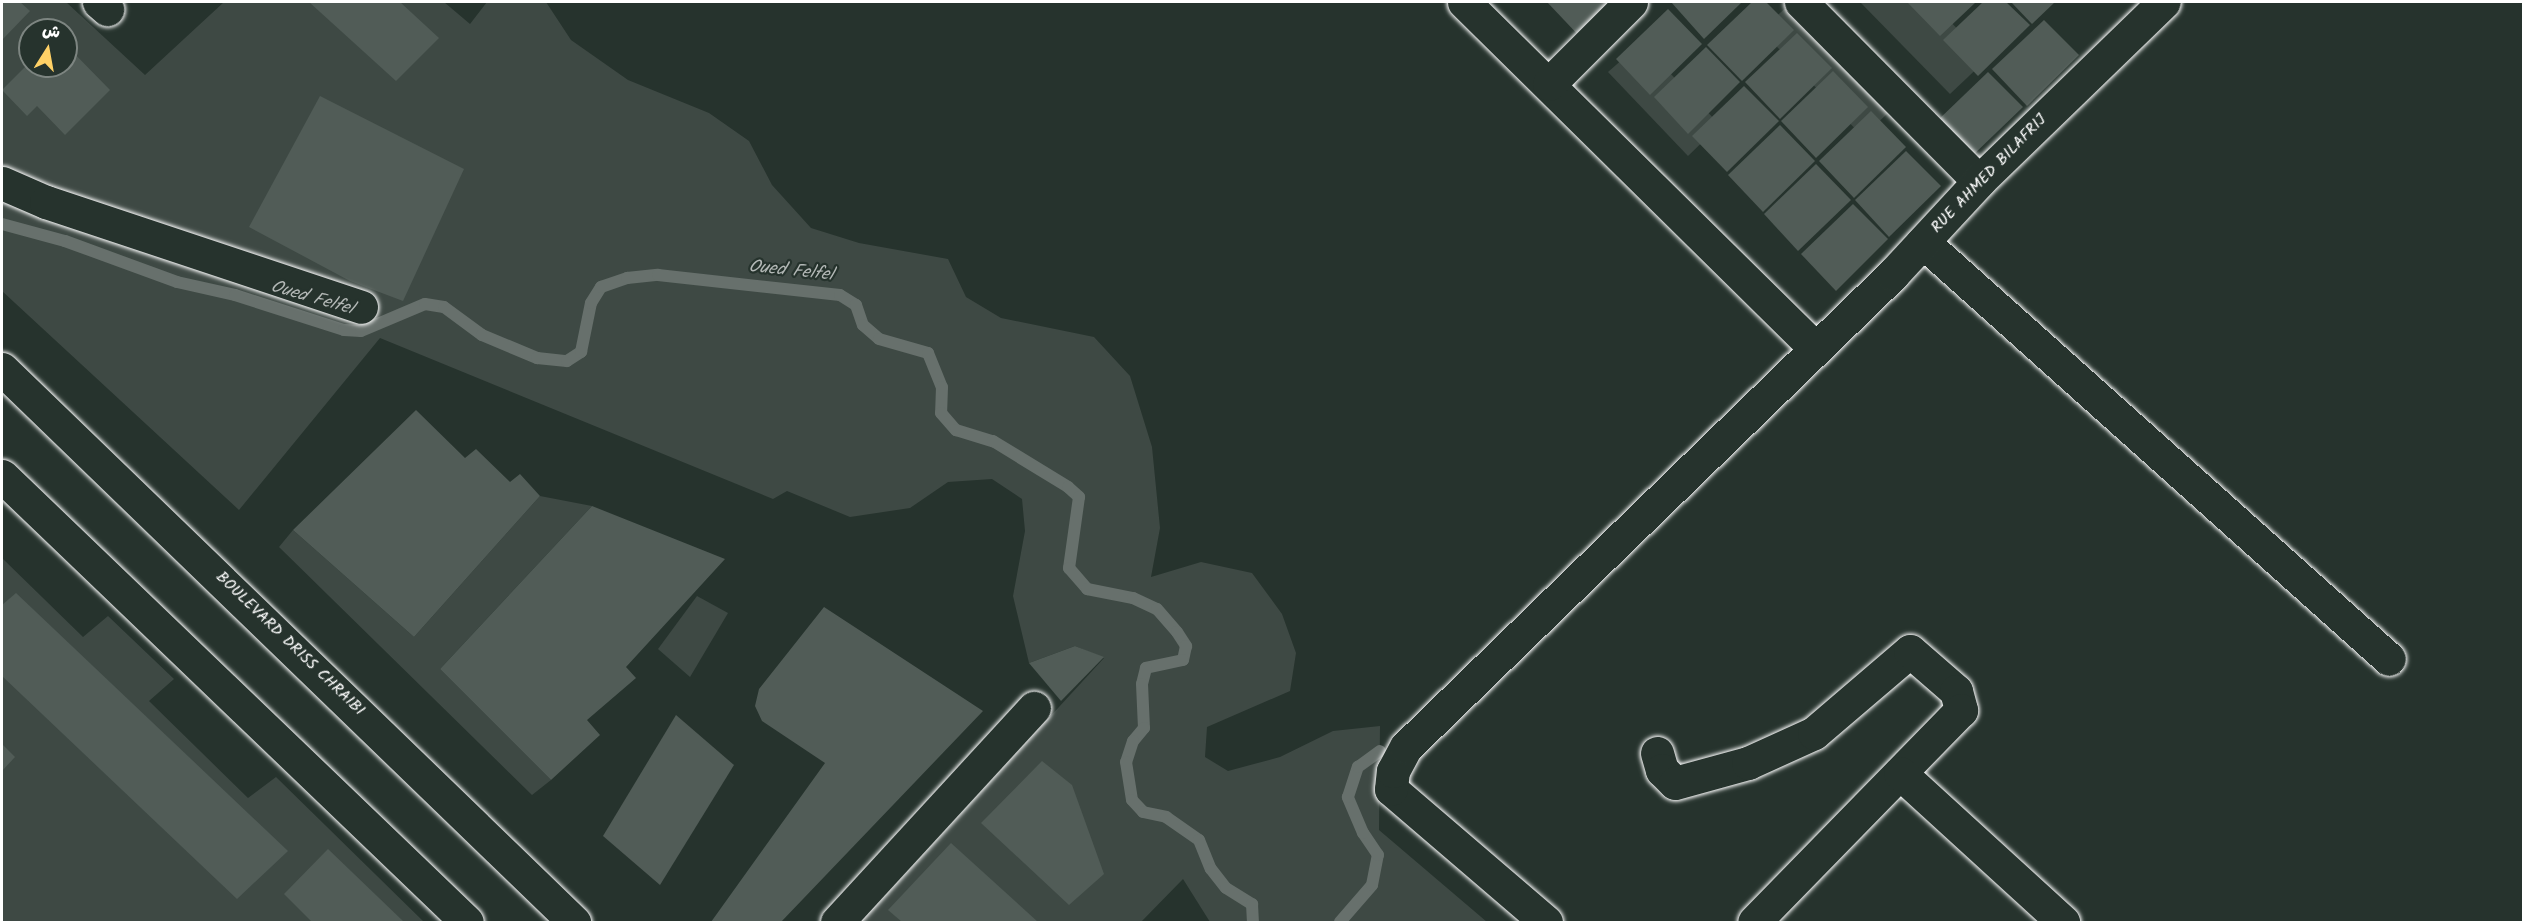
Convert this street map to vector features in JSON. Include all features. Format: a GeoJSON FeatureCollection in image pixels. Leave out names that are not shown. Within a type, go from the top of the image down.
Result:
{"type":"FeatureCollection","features":[{"type":"Feature","properties":{"kind":"street"},"geometry":{"type":"LineString","coordinates":[[1464,2],[1816,349]]}},
{"type":"Feature","properties":{"kind":"street"},"geometry":{"type":"LineString","coordinates":[[1549,84],[1631,2]]}},
{"type":"Feature","properties":{"kind":"street"},"geometry":{"type":"LineString","coordinates":[[1801,2],[1979,181]]}},
{"type":"Feature","properties":{"kind":"street","name":"RUE AHMED BILAFRIJ"},"geometry":{"type":"LineString","coordinates":[[1546,922],[1391,789],[1394,771],[1406,747],[1816,349],[1923,242],[1979,181],[2158,4]]}},
{"type":"Feature","properties":{"kind":"street"},"geometry":{"type":"LineString","coordinates":[[2,183],[46,202],[362,307]]}},
{"type":"Feature","properties":{"kind":"street"},"geometry":{"type":"LineString","coordinates":[[1923,242],[2388,659]]}},
{"type":"Feature","properties":{"kind":"street","name":"BOULEVARD DRISS CHRAIBI"},"geometry":{"type":"LineString","coordinates":[[2,369],[574,922]]}},
{"type":"Feature","properties":{"kind":"street"},"geometry":{"type":"LineString","coordinates":[[2,476],[467,922]]}},
{"type":"Feature","properties":{"kind":"street"},"geometry":{"type":"LineString","coordinates":[[1657,753],[1662,770],[1675,783],[1748,763],[1814,733],[1910,651],[1956,691],[1961,710],[1754,922]]}},
{"type":"Feature","properties":{"kind":"street"},"geometry":{"type":"LineString","coordinates":[[837,922],[1034,708]]}},
{"type":"Feature","properties":{"kind":"street"},"geometry":{"type":"LineString","coordinates":[[1900,773],[2063,922]]}},
{"type":"Feature","properties":{"kind":"shaded area"},"geometry":{"type":"Polygon","coordinates":[[[2,2],[66,2],[145,75],[224,2],[444,2],[470,24],[487,2],[546,2],[571,40],[628,80],[709,113],[749,141],[772,185],[811,228],[859,243],[948,259],[966,297],[1001,318],[1094,337],[1130,376],[1152,447],[1160,528],[1151,577],[1201,562],[1252,573],[1282,614],[1296,653],[1290,691],[1207,727],[1205,757],[1228,771],[1280,757],[1333,731],[1380,726],[1379,830],[1487,922],[1210,922],[1183,879],[1141,922],[855,922],[877,905],[1104,658],[1075,646],[1029,663],[1013,596],[1025,531],[1022,499],[992,479],[948,482],[910,508],[850,517],[787,491],[773,499],[380,338],[239,510],[2,291],[2,2]]]}},
{"type":"Feature","properties":{"kind":"shaded area"},"geometry":{"type":"Polygon","coordinates":[[[1860,2],[1931,2],[1987,59],[1950,94],[1860,2]]]}},
{"type":"Feature","properties":{"kind":"shaded area"},"geometry":{"type":"Polygon","coordinates":[[[1789,5],[1890,111],[1863,137],[1761,30],[1789,5]]]}},
{"type":"Feature","properties":{"kind":"shaded area"},"geometry":{"type":"Polygon","coordinates":[[[1641,43],[1720,125],[1688,156],[1608,72],[1641,43]]]}},
{"type":"Feature","properties":{"kind":"shaded area"},"geometry":{"type":"Polygon","coordinates":[[[540,496],[592,506],[440,669],[551,780],[532,795],[279,547],[293,530],[414,637],[540,496]]]}},
{"type":"Feature","properties":{"kind":"shaded area"},"geometry":{"type":"Polygon","coordinates":[[[2,558],[83,637],[108,616],[174,679],[149,701],[248,798],[276,777],[424,922],[2,922],[2,558]]]}},
{"type":"Feature","properties":{"kind":"shaded area"},"geometry":{"type":"Polygon","coordinates":[[[697,596],[728,613],[690,677],[658,649],[697,596]]]}},
{"type":"Feature","properties":{"kind":"building"},"geometry":{"type":"Polygon","coordinates":[[[2,2],[20,2],[30,11],[23,18],[18,18],[18,23],[2,40],[2,2]]]}},
{"type":"Feature","properties":{"kind":"building"},"geometry":{"type":"Polygon","coordinates":[[[309,2],[400,2],[439,38],[396,81],[309,2]]]}},
{"type":"Feature","properties":{"kind":"building"},"geometry":{"type":"Polygon","coordinates":[[[1547,2],[1620,2],[1582,39],[1547,2]]]}},
{"type":"Feature","properties":{"kind":"building"},"geometry":{"type":"Polygon","coordinates":[[[1671,2],[1742,2],[1704,39],[1671,2]]]}},
{"type":"Feature","properties":{"kind":"building"},"geometry":{"type":"Polygon","coordinates":[[[1752,2],[1766,2],[1794,30],[1742,81],[1707,45],[1752,2]]]}},
{"type":"Feature","properties":{"kind":"building"},"geometry":{"type":"Polygon","coordinates":[[[1907,2],[1976,2],[1940,36],[1907,2]]]}},
{"type":"Feature","properties":{"kind":"building"},"geometry":{"type":"Polygon","coordinates":[[[1983,2],[2006,2],[2030,25],[1978,76],[1943,40],[1983,2]]]}},
{"type":"Feature","properties":{"kind":"building"},"geometry":{"type":"Polygon","coordinates":[[[2011,2],[2055,2],[2032,24],[2011,2]]]}},
{"type":"Feature","properties":{"kind":"building"},"geometry":{"type":"Polygon","coordinates":[[[1668,9],[1702,44],[1650,95],[1616,59],[1668,9]]]}},
{"type":"Feature","properties":{"kind":"building"},"geometry":{"type":"Polygon","coordinates":[[[2044,20],[2079,55],[2027,106],[1992,69],[2044,20]]]}},
{"type":"Feature","properties":{"kind":"building"},"geometry":{"type":"Polygon","coordinates":[[[1797,33],[1832,68],[1780,119],[1745,82],[1797,33]]]}},
{"type":"Feature","properties":{"kind":"building"},"geometry":{"type":"Polygon","coordinates":[[[1706,47],[1740,82],[1688,134],[1654,97],[1706,47]]]}},
{"type":"Feature","properties":{"kind":"building"},"geometry":{"type":"Polygon","coordinates":[[[78,57],[110,90],[65,135],[37,106],[27,116],[2,90],[18,74],[18,78],[78,78],[78,57]]]}},
{"type":"Feature","properties":{"kind":"building"},"geometry":{"type":"Polygon","coordinates":[[[1833,71],[1868,107],[1816,158],[1781,121],[1833,71]]]}},
{"type":"Feature","properties":{"kind":"building"},"geometry":{"type":"Polygon","coordinates":[[[1988,72],[2023,107],[1970,158],[1936,122],[1988,72]]]}},
{"type":"Feature","properties":{"kind":"building"},"geometry":{"type":"Polygon","coordinates":[[[1744,86],[1779,121],[1727,172],[1692,136],[1744,86]]]}},
{"type":"Feature","properties":{"kind":"building"},"geometry":{"type":"Polygon","coordinates":[[[320,96],[464,169],[403,301],[350,281],[249,227],[320,96]]]}},
{"type":"Feature","properties":{"kind":"building"},"geometry":{"type":"Polygon","coordinates":[[[1871,111],[1906,147],[1854,198],[1819,161],[1871,111]]]}},
{"type":"Feature","properties":{"kind":"building"},"geometry":{"type":"Polygon","coordinates":[[[1780,125],[1815,161],[1763,212],[1728,175],[1780,125]]]}},
{"type":"Feature","properties":{"kind":"building"},"geometry":{"type":"Polygon","coordinates":[[[1906,151],[1941,186],[1889,237],[1855,200],[1906,151]]]}},
{"type":"Feature","properties":{"kind":"building"},"geometry":{"type":"Polygon","coordinates":[[[1816,164],[1851,200],[1798,251],[1764,214],[1816,164]]]}},
{"type":"Feature","properties":{"kind":"building"},"geometry":{"type":"Polygon","coordinates":[[[1853,204],[1888,239],[1836,291],[1801,254],[1853,204]]]}},
{"type":"Feature","properties":{"kind":"building"},"geometry":{"type":"Polygon","coordinates":[[[416,410],[465,458],[476,449],[510,482],[520,474],[540,496],[414,637],[293,530],[416,410]]]}},
{"type":"Feature","properties":{"kind":"building"},"geometry":{"type":"Polygon","coordinates":[[[592,506],[725,559],[626,667],[636,678],[587,720],[600,735],[551,780],[440,669],[592,506]]]}},
{"type":"Feature","properties":{"kind":"building"},"geometry":{"type":"Polygon","coordinates":[[[16,593],[288,851],[237,899],[2,676],[2,605],[16,593]]]}},
{"type":"Feature","properties":{"kind":"building"},"geometry":{"type":"Polygon","coordinates":[[[824,607],[983,711],[781,922],[711,922],[825,763],[762,721],[755,706],[759,689],[824,607]]]}},
{"type":"Feature","properties":{"kind":"building"},"geometry":{"type":"Polygon","coordinates":[[[1075,646],[1104,657],[1061,701],[1029,663],[1075,646]]]}},
{"type":"Feature","properties":{"kind":"building"},"geometry":{"type":"Polygon","coordinates":[[[676,715],[734,765],[660,885],[603,836],[676,715]]]}},
{"type":"Feature","properties":{"kind":"building"},"geometry":{"type":"Polygon","coordinates":[[[2,744],[15,757],[2,771],[2,744]]]}},
{"type":"Feature","properties":{"kind":"building"},"geometry":{"type":"Polygon","coordinates":[[[1042,761],[1072,785],[1104,874],[1069,905],[981,823],[1042,761]]]}},
{"type":"Feature","properties":{"kind":"building"},"geometry":{"type":"Polygon","coordinates":[[[951,843],[1038,922],[902,922],[888,910],[951,843]]]}},
{"type":"Feature","properties":{"kind":"building"},"geometry":{"type":"Polygon","coordinates":[[[328,849],[404,922],[312,922],[284,894],[328,849]]]}},
{"type":"Feature","properties":{"kind":"waterway","name":"Oued Felfel"},"geometry":{"type":"LineString","coordinates":[[2,224],[65,241],[177,282],[235,295],[344,330],[361,331],[425,304],[444,307],[482,335],[537,358],[567,361],[581,352],[591,303],[601,287],[627,278],[658,275],[840,295],[856,305],[863,325],[879,339],[928,353],[942,387],[941,413],[956,430],[993,441],[1068,487],[1079,497],[1069,568],[1087,589],[1133,598],[1157,609],[1177,632],[1186,646],[1183,660],[1146,668],[1142,684],[1144,728],[1133,741],[1126,762],[1132,800],[1143,812],[1166,817],[1199,840],[1211,869],[1226,888],[1252,904],[1253,922]]}},
{"type":"Feature","properties":{"kind":"waterway","name":"Oued Felfel"},"geometry":{"type":"LineString","coordinates":[[1340,922],[1372,885],[1378,855],[1363,833],[1348,797],[1358,767],[1380,751]]}}]}
